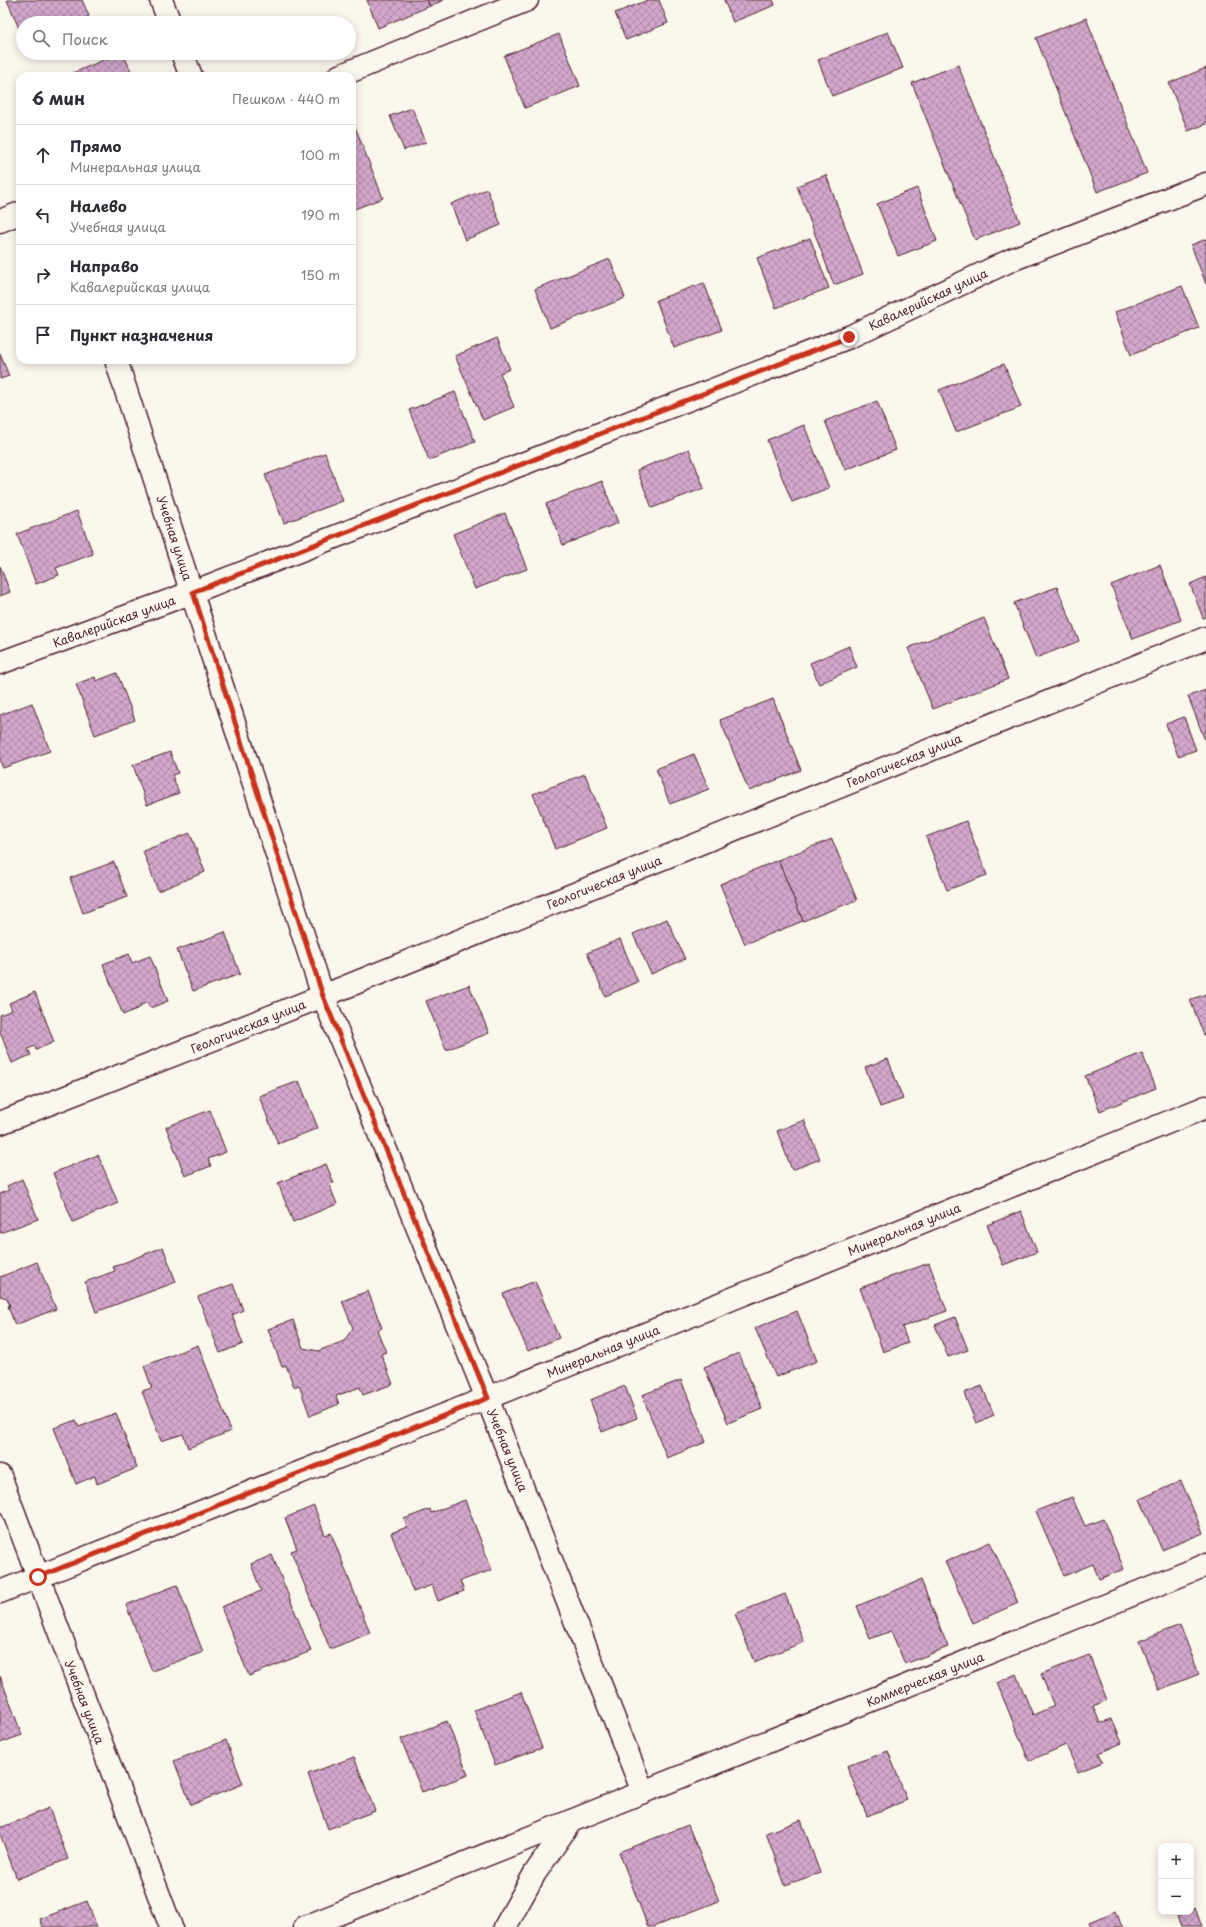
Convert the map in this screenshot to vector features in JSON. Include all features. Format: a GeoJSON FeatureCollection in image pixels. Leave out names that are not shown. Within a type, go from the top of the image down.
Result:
{"type":"FeatureCollection","features":[{"type":"Feature","properties":{"kind":"street"},"geometry":{"type":"LineString","coordinates":[[161,0],[167,16]]}},
{"type":"Feature","properties":{"kind":"street"},"geometry":{"type":"LineString","coordinates":[[348,72],[526,0]]}},
{"type":"Feature","properties":{"kind":"street"},"geometry":{"type":"LineString","coordinates":[[185,60],[189,72]]}},
{"type":"Feature","properties":{"kind":"street","name":"Кавалерийская улица"},"geometry":{"type":"LineString","coordinates":[[0,663],[193,592],[849,337],[1011,260],[1206,184]]}},
{"type":"Feature","properties":{"kind":"street"},"geometry":{"type":"LineString","coordinates":[[0,221],[16,215]]}},
{"type":"Feature","properties":{"kind":"street","name":"Учебная улица"},"geometry":{"type":"LineString","coordinates":[[117,364],[193,592],[323,996],[488,1398],[643,1792]]}},
{"type":"Feature","properties":{"kind":"street","name":"Геологическая улица"},"geometry":{"type":"LineString","coordinates":[[0,1124],[323,996],[1206,638]]}},
{"type":"Feature","properties":{"kind":"street","name":"Минеральная улица"},"geometry":{"type":"LineString","coordinates":[[0,1592],[488,1398],[1206,1107]]}},
{"type":"Feature","properties":{"kind":"street","name":"Учебная улица"},"geometry":{"type":"LineString","coordinates":[[0,1476],[171,1927]]}},
{"type":"Feature","properties":{"kind":"street","name":"Коммерческая улица"},"geometry":{"type":"LineString","coordinates":[[305,1927],[1206,1565]]}},
{"type":"Feature","properties":{"kind":"street"},"geometry":{"type":"LineString","coordinates":[[505,1927],[535,1873],[571,1821]]}},
{"type":"Feature","properties":{"kind":"building"},"geometry":{"type":"Polygon","coordinates":[[[7,0],[82,0],[89,16],[16,16],[16,21],[7,0]]]}},
{"type":"Feature","properties":{"kind":"building"},"geometry":{"type":"Polygon","coordinates":[[[367,0],[427,0],[430,6],[378,28],[367,0]]]}},
{"type":"Feature","properties":{"kind":"building"},"geometry":{"type":"Polygon","coordinates":[[[427,0],[444,0],[430,6],[427,0]]]}},
{"type":"Feature","properties":{"kind":"building"},"geometry":{"type":"Polygon","coordinates":[[[648,0],[659,0],[668,23],[626,40],[615,13],[648,0]]]}},
{"type":"Feature","properties":{"kind":"building"},"geometry":{"type":"Polygon","coordinates":[[[724,0],[773,0],[775,5],[733,22],[724,0]]]}},
{"type":"Feature","properties":{"kind":"building"},"geometry":{"type":"Polygon","coordinates":[[[1086,18],[1147,173],[1097,192],[1036,38],[1086,18]]]}},
{"type":"Feature","properties":{"kind":"building"},"geometry":{"type":"Polygon","coordinates":[[[888,32],[903,68],[832,96],[818,60],[888,32]]]}},
{"type":"Feature","properties":{"kind":"building"},"geometry":{"type":"Polygon","coordinates":[[[559,34],[580,86],[525,108],[504,56],[559,34]]]}},
{"type":"Feature","properties":{"kind":"building"},"geometry":{"type":"Polygon","coordinates":[[[104,60],[126,60],[131,72],[75,72],[104,60]]]}},
{"type":"Feature","properties":{"kind":"building"},"geometry":{"type":"Polygon","coordinates":[[[958,65],[1020,222],[975,240],[912,83],[958,65]]]}},
{"type":"Feature","properties":{"kind":"building"},"geometry":{"type":"Polygon","coordinates":[[[1206,68],[1206,124],[1188,131],[1169,83],[1206,68]]]}},
{"type":"Feature","properties":{"kind":"building"},"geometry":{"type":"Polygon","coordinates":[[[412,108],[426,142],[404,150],[390,116],[412,108]]]}},
{"type":"Feature","properties":{"kind":"building"},"geometry":{"type":"Polygon","coordinates":[[[356,129],[383,198],[356,208],[356,129]]]}},
{"type":"Feature","properties":{"kind":"building"},"geometry":{"type":"Polygon","coordinates":[[[826,175],[863,274],[834,285],[797,186],[826,175]]]}},
{"type":"Feature","properties":{"kind":"building"},"geometry":{"type":"Polygon","coordinates":[[[917,188],[937,241],[898,256],[877,204],[917,188]]]}},
{"type":"Feature","properties":{"kind":"building"},"geometry":{"type":"Polygon","coordinates":[[[487,189],[501,225],[465,240],[451,204],[487,189]]]}},
{"type":"Feature","properties":{"kind":"building"},"geometry":{"type":"Polygon","coordinates":[[[810,238],[829,288],[776,308],[757,258],[810,238]]]}},
{"type":"Feature","properties":{"kind":"building"},"geometry":{"type":"Polygon","coordinates":[[[1206,239],[1206,284],[1191,245],[1206,239]]]}},
{"type":"Feature","properties":{"kind":"building"},"geometry":{"type":"Polygon","coordinates":[[[610,259],[625,298],[550,328],[535,289],[610,259]]]}},
{"type":"Feature","properties":{"kind":"building"},"geometry":{"type":"Polygon","coordinates":[[[704,283],[722,330],[674,348],[656,300],[704,283]]]}},
{"type":"Feature","properties":{"kind":"building"},"geometry":{"type":"Polygon","coordinates":[[[1182,286],[1199,328],[1131,355],[1115,312],[1182,286]]]}},
{"type":"Feature","properties":{"kind":"building"},"geometry":{"type":"Polygon","coordinates":[[[497,338],[510,369],[500,373],[514,407],[483,420],[455,356],[497,338]]]}},
{"type":"Feature","properties":{"kind":"building"},"geometry":{"type":"Polygon","coordinates":[[[0,354],[9,376],[0,379],[0,354]]]}},
{"type":"Feature","properties":{"kind":"building"},"geometry":{"type":"Polygon","coordinates":[[[1004,364],[1021,407],[956,432],[939,390],[1004,364]]]}},
{"type":"Feature","properties":{"kind":"building"},"geometry":{"type":"Polygon","coordinates":[[[455,392],[475,442],[429,460],[409,410],[455,392]]]}},
{"type":"Feature","properties":{"kind":"building"},"geometry":{"type":"Polygon","coordinates":[[[877,401],[896,450],[845,470],[825,421],[877,401]]]}},
{"type":"Feature","properties":{"kind":"building"},"geometry":{"type":"Polygon","coordinates":[[[804,425],[829,488],[792,502],[767,440],[804,425]]]}},
{"type":"Feature","properties":{"kind":"building"},"geometry":{"type":"Polygon","coordinates":[[[689,449],[704,488],[652,508],[637,470],[689,449]]]}},
{"type":"Feature","properties":{"kind":"building"},"geometry":{"type":"Polygon","coordinates":[[[325,453],[343,501],[284,523],[265,475],[325,453]]]}},
{"type":"Feature","properties":{"kind":"building"},"geometry":{"type":"Polygon","coordinates":[[[602,481],[618,523],[563,545],[546,504],[602,481]]]}},
{"type":"Feature","properties":{"kind":"building"},"geometry":{"type":"Polygon","coordinates":[[[77,511],[93,554],[56,568],[59,575],[36,584],[17,534],[77,511]]]}},
{"type":"Feature","properties":{"kind":"building"},"geometry":{"type":"Polygon","coordinates":[[[505,513],[527,569],[475,589],[453,534],[505,513]]]}},
{"type":"Feature","properties":{"kind":"building"},"geometry":{"type":"Polygon","coordinates":[[[1160,565],[1181,620],[1133,639],[1111,585],[1160,565]]]}},
{"type":"Feature","properties":{"kind":"building"},"geometry":{"type":"Polygon","coordinates":[[[0,566],[10,592],[0,596],[0,566]]]}},
{"type":"Feature","properties":{"kind":"building"},"geometry":{"type":"Polygon","coordinates":[[[1206,577],[1206,617],[1203,618],[1190,584],[1206,577]]]}},
{"type":"Feature","properties":{"kind":"building"},"geometry":{"type":"Polygon","coordinates":[[[1057,587],[1079,641],[1036,658],[1014,603],[1057,587]]]}},
{"type":"Feature","properties":{"kind":"building"},"geometry":{"type":"Polygon","coordinates":[[[984,618],[1008,679],[933,709],[908,648],[984,618]]]}},
{"type":"Feature","properties":{"kind":"building"},"geometry":{"type":"Polygon","coordinates":[[[849,646],[857,667],[819,684],[810,663],[849,646]]]}},
{"type":"Feature","properties":{"kind":"building"},"geometry":{"type":"Polygon","coordinates":[[[117,673],[135,720],[95,735],[76,684],[95,677],[96,681],[117,673]]]}},
{"type":"Feature","properties":{"kind":"building"},"geometry":{"type":"Polygon","coordinates":[[[1206,690],[1206,743],[1188,696],[1206,690]]]}},
{"type":"Feature","properties":{"kind":"building"},"geometry":{"type":"Polygon","coordinates":[[[773,699],[801,770],[749,791],[720,720],[773,699]]]}},
{"type":"Feature","properties":{"kind":"building"},"geometry":{"type":"Polygon","coordinates":[[[32,703],[50,751],[3,768],[0,761],[0,715],[32,703]]]}},
{"type":"Feature","properties":{"kind":"building"},"geometry":{"type":"Polygon","coordinates":[[[1184,717],[1196,750],[1178,756],[1166,724],[1184,717]]]}},
{"type":"Feature","properties":{"kind":"building"},"geometry":{"type":"Polygon","coordinates":[[[170,752],[178,773],[172,775],[179,793],[147,805],[133,765],[170,752]]]}},
{"type":"Feature","properties":{"kind":"building"},"geometry":{"type":"Polygon","coordinates":[[[694,754],[709,789],[670,804],[656,769],[694,754]]]}},
{"type":"Feature","properties":{"kind":"building"},"geometry":{"type":"Polygon","coordinates":[[[585,774],[607,828],[555,849],[533,794],[585,774]]]}},
{"type":"Feature","properties":{"kind":"building"},"geometry":{"type":"Polygon","coordinates":[[[966,821],[987,875],[947,890],[926,837],[966,821]]]}},
{"type":"Feature","properties":{"kind":"building"},"geometry":{"type":"Polygon","coordinates":[[[190,833],[205,872],[158,891],[143,851],[190,833]]]}},
{"type":"Feature","properties":{"kind":"building"},"geometry":{"type":"Polygon","coordinates":[[[832,839],[857,900],[803,921],[778,860],[832,839]]]}},
{"type":"Feature","properties":{"kind":"building"},"geometry":{"type":"Polygon","coordinates":[[[778,860],[803,921],[745,944],[720,884],[778,860]]]}},
{"type":"Feature","properties":{"kind":"building"},"geometry":{"type":"Polygon","coordinates":[[[114,862],[127,897],[83,913],[70,878],[114,862]]]}},
{"type":"Feature","properties":{"kind":"building"},"geometry":{"type":"Polygon","coordinates":[[[667,919],[685,959],[651,974],[633,934],[667,919]]]}},
{"type":"Feature","properties":{"kind":"building"},"geometry":{"type":"Polygon","coordinates":[[[225,932],[240,974],[193,991],[177,950],[225,932]]]}},
{"type":"Feature","properties":{"kind":"building"},"geometry":{"type":"Polygon","coordinates":[[[620,939],[638,982],[605,996],[587,953],[620,939]]]}},
{"type":"Feature","properties":{"kind":"building"},"geometry":{"type":"Polygon","coordinates":[[[129,954],[132,963],[150,956],[168,1001],[150,1008],[147,1003],[140,1005],[141,1007],[123,1015],[103,964],[129,954]]]}},
{"type":"Feature","properties":{"kind":"building"},"geometry":{"type":"Polygon","coordinates":[[[469,985],[489,1033],[446,1050],[426,1001],[469,985]]]}},
{"type":"Feature","properties":{"kind":"building"},"geometry":{"type":"Polygon","coordinates":[[[35,992],[54,1042],[36,1050],[35,1046],[28,1049],[31,1055],[12,1063],[0,1032],[0,1015],[12,1010],[9,1003],[35,992]]]}},
{"type":"Feature","properties":{"kind":"building"},"geometry":{"type":"Polygon","coordinates":[[[1206,994],[1206,1034],[1204,1035],[1190,1000],[1206,994]]]}},
{"type":"Feature","properties":{"kind":"building"},"geometry":{"type":"Polygon","coordinates":[[[1142,1053],[1156,1088],[1100,1111],[1085,1076],[1142,1053]]]}},
{"type":"Feature","properties":{"kind":"building"},"geometry":{"type":"Polygon","coordinates":[[[888,1059],[903,1099],[880,1107],[865,1067],[888,1059]]]}},
{"type":"Feature","properties":{"kind":"building"},"geometry":{"type":"Polygon","coordinates":[[[299,1081],[318,1128],[278,1144],[259,1096],[299,1081]]]}},
{"type":"Feature","properties":{"kind":"building"},"geometry":{"type":"Polygon","coordinates":[[[210,1110],[226,1152],[208,1159],[211,1166],[185,1176],[166,1127],[210,1110]]]}},
{"type":"Feature","properties":{"kind":"building"},"geometry":{"type":"Polygon","coordinates":[[[804,1120],[820,1159],[792,1170],[777,1131],[804,1120]]]}},
{"type":"Feature","properties":{"kind":"building"},"geometry":{"type":"Polygon","coordinates":[[[98,1155],[118,1203],[73,1222],[53,1173],[98,1155]]]}},
{"type":"Feature","properties":{"kind":"building"},"geometry":{"type":"Polygon","coordinates":[[[326,1164],[334,1183],[329,1184],[337,1204],[293,1222],[278,1183],[326,1164]]]}},
{"type":"Feature","properties":{"kind":"building"},"geometry":{"type":"Polygon","coordinates":[[[22,1179],[38,1219],[0,1233],[0,1194],[9,1190],[7,1186],[22,1179]]]}},
{"type":"Feature","properties":{"kind":"building"},"geometry":{"type":"Polygon","coordinates":[[[1021,1211],[1037,1252],[1003,1265],[987,1225],[1021,1211]]]}},
{"type":"Feature","properties":{"kind":"building"},"geometry":{"type":"Polygon","coordinates":[[[163,1247],[176,1282],[96,1312],[85,1282],[115,1271],[113,1267],[163,1247]]]}},
{"type":"Feature","properties":{"kind":"building"},"geometry":{"type":"Polygon","coordinates":[[[37,1262],[56,1309],[15,1325],[8,1306],[10,1306],[7,1298],[0,1296],[0,1277],[37,1262]]]}},
{"type":"Feature","properties":{"kind":"building"},"geometry":{"type":"Polygon","coordinates":[[[929,1263],[947,1311],[902,1327],[908,1343],[883,1352],[860,1288],[929,1263]]]}},
{"type":"Feature","properties":{"kind":"building"},"geometry":{"type":"Polygon","coordinates":[[[535,1281],[559,1338],[528,1351],[503,1294],[535,1281]]]}},
{"type":"Feature","properties":{"kind":"building"},"geometry":{"type":"Polygon","coordinates":[[[233,1284],[243,1310],[232,1315],[243,1344],[220,1353],[198,1297],[233,1284]]]}},
{"type":"Feature","properties":{"kind":"building"},"geometry":{"type":"Polygon","coordinates":[[[368,1291],[382,1328],[377,1330],[386,1352],[381,1354],[393,1384],[363,1395],[360,1387],[336,1396],[339,1404],[310,1416],[299,1385],[294,1387],[286,1365],[282,1367],[268,1329],[293,1320],[303,1348],[318,1351],[344,1341],[353,1328],[342,1301],[368,1291]]]}},
{"type":"Feature","properties":{"kind":"building"},"geometry":{"type":"Polygon","coordinates":[[[797,1311],[817,1361],[776,1377],[755,1328],[797,1311]]]}},
{"type":"Feature","properties":{"kind":"building"},"geometry":{"type":"Polygon","coordinates":[[[955,1317],[968,1350],[948,1357],[935,1325],[955,1317]]]}},
{"type":"Feature","properties":{"kind":"building"},"geometry":{"type":"Polygon","coordinates":[[[198,1345],[231,1431],[188,1448],[183,1434],[161,1441],[142,1391],[152,1388],[144,1366],[198,1345]]]}},
{"type":"Feature","properties":{"kind":"building"},"geometry":{"type":"Polygon","coordinates":[[[739,1353],[762,1409],[728,1423],[704,1367],[739,1353]]]}},
{"type":"Feature","properties":{"kind":"building"},"geometry":{"type":"Polygon","coordinates":[[[681,1380],[706,1442],[667,1458],[642,1395],[681,1380]]]}},
{"type":"Feature","properties":{"kind":"building"},"geometry":{"type":"Polygon","coordinates":[[[625,1386],[637,1418],[602,1432],[590,1400],[625,1386]]]}},
{"type":"Feature","properties":{"kind":"building"},"geometry":{"type":"Polygon","coordinates":[[[982,1386],[994,1415],[976,1423],[964,1393],[982,1386]]]}},
{"type":"Feature","properties":{"kind":"building"},"geometry":{"type":"Polygon","coordinates":[[[116,1413],[137,1468],[97,1484],[95,1476],[76,1484],[54,1428],[76,1420],[79,1427],[116,1413]]]}},
{"type":"Feature","properties":{"kind":"building"},"geometry":{"type":"Polygon","coordinates":[[[1181,1481],[1203,1533],[1162,1550],[1140,1499],[1181,1481]]]}},
{"type":"Feature","properties":{"kind":"building"},"geometry":{"type":"Polygon","coordinates":[[[1072,1497],[1085,1526],[1103,1519],[1124,1569],[1099,1579],[1093,1564],[1064,1576],[1036,1511],[1072,1497]]]}},
{"type":"Feature","properties":{"kind":"building"},"geometry":{"type":"Polygon","coordinates":[[[465,1500],[492,1570],[460,1581],[464,1591],[438,1601],[432,1585],[413,1592],[391,1533],[407,1527],[404,1519],[430,1509],[431,1513],[465,1500]]]}},
{"type":"Feature","properties":{"kind":"building"},"geometry":{"type":"Polygon","coordinates":[[[314,1506],[325,1535],[331,1533],[370,1633],[330,1649],[291,1551],[297,1549],[285,1518],[314,1506]]]}},
{"type":"Feature","properties":{"kind":"building"},"geometry":{"type":"Polygon","coordinates":[[[990,1542],[1018,1603],[973,1623],[945,1562],[990,1542]]]}},
{"type":"Feature","properties":{"kind":"building"},"geometry":{"type":"Polygon","coordinates":[[[272,1555],[311,1651],[249,1676],[221,1607],[261,1591],[251,1564],[272,1555]]]}},
{"type":"Feature","properties":{"kind":"building"},"geometry":{"type":"Polygon","coordinates":[[[921,1580],[948,1647],[905,1664],[891,1631],[870,1639],[857,1606],[921,1580]]]}},
{"type":"Feature","properties":{"kind":"building"},"geometry":{"type":"Polygon","coordinates":[[[177,1585],[203,1652],[152,1671],[126,1605],[177,1585]]]}},
{"type":"Feature","properties":{"kind":"building"},"geometry":{"type":"Polygon","coordinates":[[[785,1594],[804,1642],[754,1662],[735,1614],[785,1594]]]}},
{"type":"Feature","properties":{"kind":"building"},"geometry":{"type":"Polygon","coordinates":[[[1180,1625],[1199,1674],[1159,1690],[1139,1641],[1180,1625]]]}},
{"type":"Feature","properties":{"kind":"building"},"geometry":{"type":"Polygon","coordinates":[[[1089,1655],[1107,1700],[1093,1706],[1100,1723],[1112,1719],[1122,1743],[1099,1753],[1103,1762],[1078,1772],[1066,1745],[1029,1761],[997,1683],[1016,1674],[1033,1715],[1054,1706],[1041,1674],[1089,1655]]]}},
{"type":"Feature","properties":{"kind":"building"},"geometry":{"type":"Polygon","coordinates":[[[0,1676],[22,1735],[0,1743],[0,1676]]]}},
{"type":"Feature","properties":{"kind":"building"},"geometry":{"type":"Polygon","coordinates":[[[521,1692],[542,1748],[495,1765],[474,1710],[521,1692]]]}},
{"type":"Feature","properties":{"kind":"building"},"geometry":{"type":"Polygon","coordinates":[[[447,1721],[468,1775],[422,1792],[401,1739],[447,1721]]]}},
{"type":"Feature","properties":{"kind":"building"},"geometry":{"type":"Polygon","coordinates":[[[226,1740],[243,1784],[191,1805],[174,1761],[226,1740]]]}},
{"type":"Feature","properties":{"kind":"building"},"geometry":{"type":"Polygon","coordinates":[[[888,1751],[907,1800],[867,1816],[847,1766],[888,1751]]]}},
{"type":"Feature","properties":{"kind":"building"},"geometry":{"type":"Polygon","coordinates":[[[354,1757],[375,1811],[328,1829],[308,1774],[354,1757]]]}},
{"type":"Feature","properties":{"kind":"building"},"geometry":{"type":"Polygon","coordinates":[[[49,1808],[68,1859],[17,1879],[0,1834],[0,1828],[49,1808]]]}},
{"type":"Feature","properties":{"kind":"building"},"geometry":{"type":"Polygon","coordinates":[[[801,1820],[820,1873],[785,1885],[766,1833],[801,1820]]]}},
{"type":"Feature","properties":{"kind":"building"},"geometry":{"type":"Polygon","coordinates":[[[688,1825],[719,1901],[653,1927],[648,1927],[619,1852],[688,1825]]]}},
{"type":"Feature","properties":{"kind":"building"},"geometry":{"type":"Polygon","coordinates":[[[87,1901],[97,1927],[43,1927],[40,1919],[87,1901]]]}},
{"type":"Feature","properties":{"kind":"building"},"geometry":{"type":"Polygon","coordinates":[[[1194,1908],[1202,1927],[1181,1927],[1177,1915],[1194,1915],[1194,1908]]]}},
{"type":"Feature","properties":{"kind":"building"},"geometry":{"type":"Polygon","coordinates":[[[1116,1911],[1122,1927],[1091,1927],[1089,1922],[1116,1911]]]}},
{"type":"Feature","properties":{"kind":"route"},"geometry":{"type":"LineString","coordinates":[[38,1577],[488,1398],[323,996],[193,592],[849,337]]}}]}
